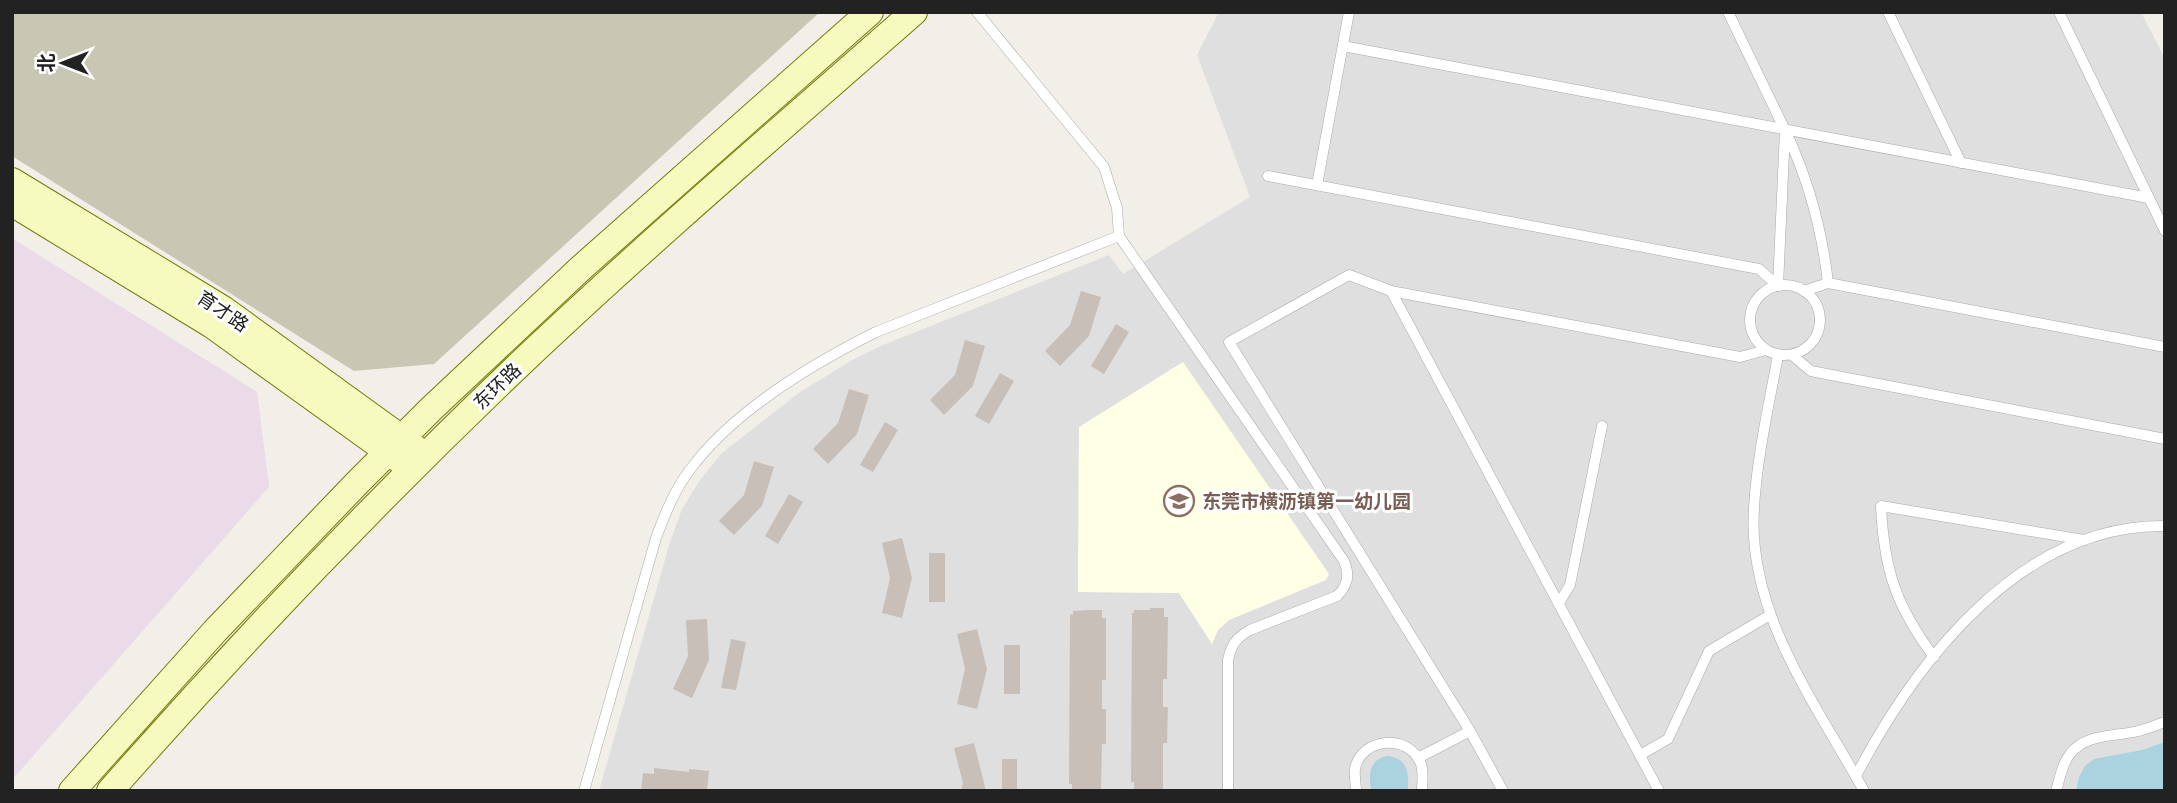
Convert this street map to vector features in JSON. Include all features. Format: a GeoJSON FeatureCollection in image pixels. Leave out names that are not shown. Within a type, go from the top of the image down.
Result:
{"type":"FeatureCollection","features":[{"type":"Feature","properties":{"kind":"main road","name":"东环路"},"geometry":{"type":"LineString","coordinates":[[72,791],[224,621],[395,445],[581,268],[870,12]]}},
{"type":"Feature","properties":{"kind":"main road","name":"东环路"},"geometry":{"type":"LineString","coordinates":[[110,791],[236,650],[418,462],[600,289],[914,12]]}},
{"type":"Feature","properties":{"kind":"main road","name":"育才路"},"geometry":{"type":"LineString","coordinates":[[12,181],[223,309],[418,462]]}},
{"type":"Feature","properties":{"kind":"main road","name":"育才路"},"geometry":{"type":"LineString","coordinates":[[12,203],[212,325],[395,445]]}},
{"type":"Feature","properties":{"kind":"lane"},"geometry":{"type":"LineString","coordinates":[[977,12],[1104,167],[1117,208],[1119,236],[1348,570],[1348,580],[1337,596],[1250,630],[1238,637],[1231,647],[1228,660],[1228,791]]}},
{"type":"Feature","properties":{"kind":"lane"},"geometry":{"type":"LineString","coordinates":[[1317,185],[1349,12]]}},
{"type":"Feature","properties":{"kind":"lane"},"geometry":{"type":"LineString","coordinates":[[1728,12],[1803,172],[1817,215],[1828,283]]}},
{"type":"Feature","properties":{"kind":"lane"},"geometry":{"type":"LineString","coordinates":[[1888,12],[1961,163]]}},
{"type":"Feature","properties":{"kind":"lane"},"geometry":{"type":"LineString","coordinates":[[2059,12],[2165,231]]}},
{"type":"Feature","properties":{"kind":"lane"},"geometry":{"type":"LineString","coordinates":[[1343,46],[2149,198]]}},
{"type":"Feature","properties":{"kind":"lane"},"geometry":{"type":"LineString","coordinates":[[1778,286],[1785,130]]}},
{"type":"Feature","properties":{"kind":"lane"},"geometry":{"type":"LineString","coordinates":[[1268,176],[1759,269],[1778,286]]}},
{"type":"Feature","properties":{"kind":"lane"},"geometry":{"type":"LineString","coordinates":[[584,791],[656,538],[669,503],[688,471],[712,443],[783,386],[867,337],[906,318],[1119,236]]}},
{"type":"Feature","properties":{"kind":"lane"},"geometry":{"type":"LineString","coordinates":[[1503,791],[1470,731],[1229,342],[1349,275],[1391,291],[1740,357],[1766,350]]}},
{"type":"Feature","properties":{"kind":"lane"},"geometry":{"type":"LineString","coordinates":[[1804,291],[1828,283],[2165,347]]}},
{"type":"Feature","properties":{"kind":"lane"},"geometry":{"type":"LineString","coordinates":[[1791,285],[1804,291],[1814,300],[1819,313],[1820,327],[1814,340],[1805,349],[1792,355],[1778,355],[1766,350],[1756,340],[1750,328],[1750,314],[1755,301],[1765,291],[1778,286],[1791,285]]}},
{"type":"Feature","properties":{"kind":"lane"},"geometry":{"type":"LineString","coordinates":[[1391,291],[1659,791]]}},
{"type":"Feature","properties":{"kind":"lane"},"geometry":{"type":"LineString","coordinates":[[1778,355],[1753,510],[1760,581],[1784,648],[1864,791]]}},
{"type":"Feature","properties":{"kind":"lane"},"geometry":{"type":"LineString","coordinates":[[1792,355],[1811,371],[2165,439]]}},
{"type":"Feature","properties":{"kind":"lane"},"geometry":{"type":"LineString","coordinates":[[1559,603],[1570,585],[1602,426]]}},
{"type":"Feature","properties":{"kind":"lane"},"geometry":{"type":"LineString","coordinates":[[1934,657],[1899,602],[1882,539],[1881,506],[2084,540]]}},
{"type":"Feature","properties":{"kind":"lane"},"geometry":{"type":"LineString","coordinates":[[1856,776],[1891,713],[1911,684],[1970,615],[2001,588],[2035,564],[2084,540],[2119,530],[2165,526]]}},
{"type":"Feature","properties":{"kind":"lane"},"geometry":{"type":"LineString","coordinates":[[1640,755],[1668,739],[1709,651],[1770,615]]}},
{"type":"Feature","properties":{"kind":"lane"},"geometry":{"type":"LineString","coordinates":[[2056,791],[2062,770],[2071,753],[2085,741],[2138,731],[2165,722]]}},
{"type":"Feature","properties":{"kind":"lane"},"geometry":{"type":"LineString","coordinates":[[1418,758],[1470,731]]}},
{"type":"Feature","properties":{"kind":"lane"},"geometry":{"type":"LineString","coordinates":[[1356,791],[1354,771],[1358,761],[1364,751],[1385,742],[1406,747],[1418,758],[1423,775],[1422,791]]}},
{"type":"Feature","properties":{"kind":"shaded area"},"geometry":{"type":"Polygon","coordinates":[[[12,12],[820,12],[434,364],[354,371],[12,156],[12,12]]]}},
{"type":"Feature","properties":{"kind":"shaded area"},"geometry":{"type":"Polygon","coordinates":[[[1219,12],[2141,12],[2165,59],[2165,791],[599,791],[670,542],[682,509],[700,480],[722,453],[800,392],[854,359],[1109,255],[1123,274],[1250,197],[1197,55],[1219,12]],[[1183,362],[1079,428],[1078,592],[1179,593],[1212,643],[1218,630],[1242,613],[1183,362]]]}},
{"type":"Feature","properties":{"kind":"shaded area"},"geometry":{"type":"Polygon","coordinates":[[[12,238],[257,392],[269,487],[12,780],[12,238]]]}},
{"type":"Feature","properties":{"kind":"shaded area","name":"东莞市横沥镇第一幼儿园"},"geometry":{"type":"Polygon","coordinates":[[[1183,362],[1329,574],[1326,580],[1229,620],[1218,630],[1212,644],[1179,593],[1078,592],[1079,427],[1183,362]]]}},
{"type":"Feature","properties":{"kind":"water"},"geometry":{"type":"Polygon","coordinates":[[[2165,742],[2165,791],[2076,791],[2085,766],[2094,759],[2142,750],[2165,742]]]}},
{"type":"Feature","properties":{"kind":"water"},"geometry":{"type":"Polygon","coordinates":[[[1386,756],[1399,759],[1406,767],[1408,791],[1371,791],[1370,774],[1373,765],[1386,756]]]}},
{"type":"Feature","properties":{"kind":"building"},"geometry":{"type":"Polygon","coordinates":[[[1081,291],[1101,297],[1089,336],[1060,366],[1045,351],[1070,325],[1081,291]]]}},
{"type":"Feature","properties":{"kind":"building"},"geometry":{"type":"Polygon","coordinates":[[[1116,324],[1129,332],[1104,374],[1091,366],[1116,324]]]}},
{"type":"Feature","properties":{"kind":"building"},"geometry":{"type":"Polygon","coordinates":[[[965,340],[985,346],[973,386],[944,415],[930,400],[955,375],[965,340]]]}},
{"type":"Feature","properties":{"kind":"building"},"geometry":{"type":"Polygon","coordinates":[[[1000,373],[1014,381],[989,424],[975,416],[1000,373]]]}},
{"type":"Feature","properties":{"kind":"building"},"geometry":{"type":"Polygon","coordinates":[[[849,389],[869,395],[857,434],[828,464],[813,449],[838,423],[849,389]]]}},
{"type":"Feature","properties":{"kind":"building"},"geometry":{"type":"Polygon","coordinates":[[[885,422],[898,430],[873,472],[860,465],[885,422]]]}},
{"type":"Feature","properties":{"kind":"building"},"geometry":{"type":"Polygon","coordinates":[[[754,461],[774,467],[762,506],[734,535],[719,521],[744,495],[754,461]]]}},
{"type":"Feature","properties":{"kind":"building"},"geometry":{"type":"Polygon","coordinates":[[[789,494],[803,502],[778,544],[765,536],[789,494]]]}},
{"type":"Feature","properties":{"kind":"building"},"geometry":{"type":"Polygon","coordinates":[[[902,538],[912,578],[902,618],[882,613],[890,578],[882,543],[902,538]]]}},
{"type":"Feature","properties":{"kind":"building"},"geometry":{"type":"Polygon","coordinates":[[[929,553],[945,553],[945,602],[929,602],[929,553]]]}},
{"type":"Feature","properties":{"kind":"building"},"geometry":{"type":"Polygon","coordinates":[[[1164,608],[1164,617],[1168,617],[1167,679],[1163,679],[1163,707],[1168,707],[1167,743],[1163,743],[1163,791],[1134,791],[1134,782],[1131,782],[1132,613],[1134,610],[1164,608]]]}},
{"type":"Feature","properties":{"kind":"building"},"geometry":{"type":"Polygon","coordinates":[[[1102,610],[1102,618],[1106,618],[1106,680],[1102,680],[1102,709],[1106,709],[1106,744],[1102,744],[1101,791],[1072,791],[1072,784],[1069,784],[1070,614],[1073,615],[1073,611],[1102,610]]]}},
{"type":"Feature","properties":{"kind":"building"},"geometry":{"type":"Polygon","coordinates":[[[707,619],[709,660],[692,698],[673,689],[688,656],[686,620],[707,619]]]}},
{"type":"Feature","properties":{"kind":"building"},"geometry":{"type":"Polygon","coordinates":[[[977,629],[987,669],[977,709],[957,704],[965,669],[957,634],[977,629]]]}},
{"type":"Feature","properties":{"kind":"building"},"geometry":{"type":"Polygon","coordinates":[[[731,639],[746,642],[736,690],[721,688],[731,639]]]}},
{"type":"Feature","properties":{"kind":"building"},"geometry":{"type":"Polygon","coordinates":[[[1004,645],[1020,645],[1020,694],[1004,694],[1004,645]]]}},
{"type":"Feature","properties":{"kind":"building"},"geometry":{"type":"Polygon","coordinates":[[[974,743],[986,791],[961,791],[963,783],[954,748],[974,743]]]}},
{"type":"Feature","properties":{"kind":"building"},"geometry":{"type":"Polygon","coordinates":[[[1002,759],[1017,759],[1017,791],[1002,791],[1002,759]]]}},
{"type":"Feature","properties":{"kind":"building"},"geometry":{"type":"Polygon","coordinates":[[[654,768],[709,771],[707,791],[641,791],[643,773],[654,774],[654,768]]]}},
{"type":"Feature","properties":{"kind":"place","name":"东莞市横沥镇第一幼儿园"},"geometry":{"type":"Point","coordinates":[1179,501]}}]}
